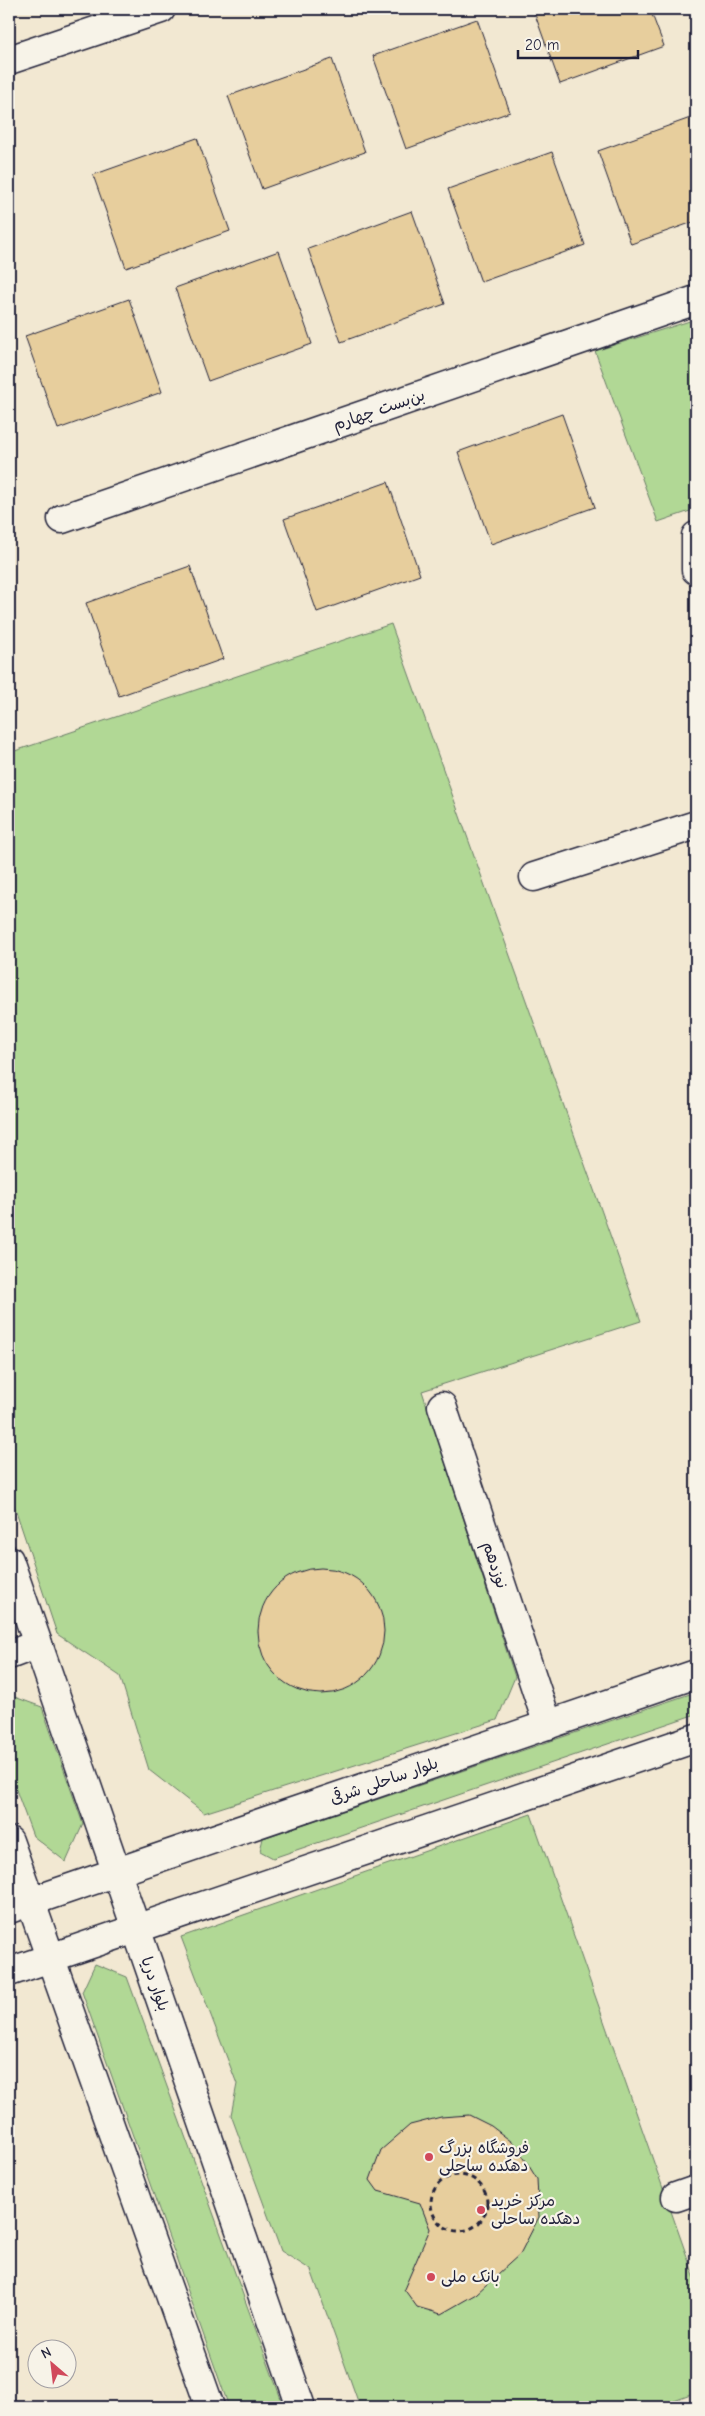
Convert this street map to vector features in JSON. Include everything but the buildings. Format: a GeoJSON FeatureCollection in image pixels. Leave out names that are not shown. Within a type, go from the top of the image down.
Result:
{"type":"FeatureCollection","features":[{"type":"Feature","properties":{"kind":"street"},"geometry":{"type":"LineString","coordinates":[[9,60],[161,9]]}},
{"type":"Feature","properties":{"kind":"street","name":"بن‌بست چهارم"},"geometry":{"type":"LineString","coordinates":[[62,519],[696,300]]}},
{"type":"Feature","properties":{"kind":"street"},"geometry":{"type":"LineString","coordinates":[[696,536],[696,570]]}},
{"type":"Feature","properties":{"kind":"street"},"geometry":{"type":"LineString","coordinates":[[534,877],[696,825]]}},
{"type":"Feature","properties":{"kind":"street","name":"نوزدهم"},"geometry":{"type":"LineString","coordinates":[[442,1406],[548,1725]]}},
{"type":"Feature","properties":{"kind":"street","name":"بلوار دریا"},"geometry":{"type":"LineString","coordinates":[[9,1560],[301,2407]]}},
{"type":"Feature","properties":{"kind":"street"},"geometry":{"type":"LineString","coordinates":[[9,1655],[38,1644]]}},
{"type":"Feature","properties":{"kind":"street","name":"بلوار ساحلی شرقی"},"geometry":{"type":"LineString","coordinates":[[19,1905],[696,1674]]}},
{"type":"Feature","properties":{"kind":"street"},"geometry":{"type":"LineString","coordinates":[[9,1972],[696,1738]]}},
{"type":"Feature","properties":{"kind":"street"},"geometry":{"type":"LineString","coordinates":[[9,1842],[19,1905],[49,1958],[210,2407]]}},
{"type":"Feature","properties":{"kind":"path"},"geometry":{"type":"LineString","coordinates":[[454,2175],[467,2176],[479,2182],[486,2192],[488,2204],[485,2217],[476,2226],[464,2231],[452,2231],[446,2228],[440,2224],[433,2214],[431,2202],[434,2189],[442,2180],[454,2175]]}},
{"type":"Feature","properties":{"kind":"green space"},"geometry":{"type":"Polygon","coordinates":[[[696,319],[696,509],[658,522],[595,351],[696,319]]]}},
{"type":"Feature","properties":{"kind":"green space"},"geometry":{"type":"Polygon","coordinates":[[[391,624],[641,1321],[422,1391],[515,1677],[497,1720],[204,1813],[149,1770],[120,1676],[57,1634],[9,1490],[9,753],[391,624]]]}},
{"type":"Feature","properties":{"kind":"green space"},"geometry":{"type":"Polygon","coordinates":[[[696,1692],[696,1714],[273,1858],[260,1851],[263,1838],[696,1692]]]}},
{"type":"Feature","properties":{"kind":"green space"},"geometry":{"type":"Polygon","coordinates":[[[9,1695],[42,1707],[83,1824],[66,1862],[33,1836],[9,1771],[9,1695]]]}},
{"type":"Feature","properties":{"kind":"green space"},"geometry":{"type":"Polygon","coordinates":[[[531,1814],[696,2282],[696,2392],[655,2407],[360,2407],[311,2270],[281,2251],[231,2115],[237,2084],[181,1937],[531,1814]]]}},
{"type":"Feature","properties":{"kind":"green space"},"geometry":{"type":"Polygon","coordinates":[[[95,1964],[127,1977],[284,2407],[229,2407],[82,1992],[95,1964]]]}},
{"type":"Feature","properties":{"kind":"place","name":"فروشگاه بزرگ دهکده ساحلی"},"geometry":{"type":"Point","coordinates":[429,2157]}},
{"type":"Feature","properties":{"kind":"place","name":"مرکز خرید دهکده ساحلی"},"geometry":{"type":"Point","coordinates":[481,2210]}},
{"type":"Feature","properties":{"kind":"place","name":"بانک ملی"},"geometry":{"type":"Point","coordinates":[431,2277]}}]}
